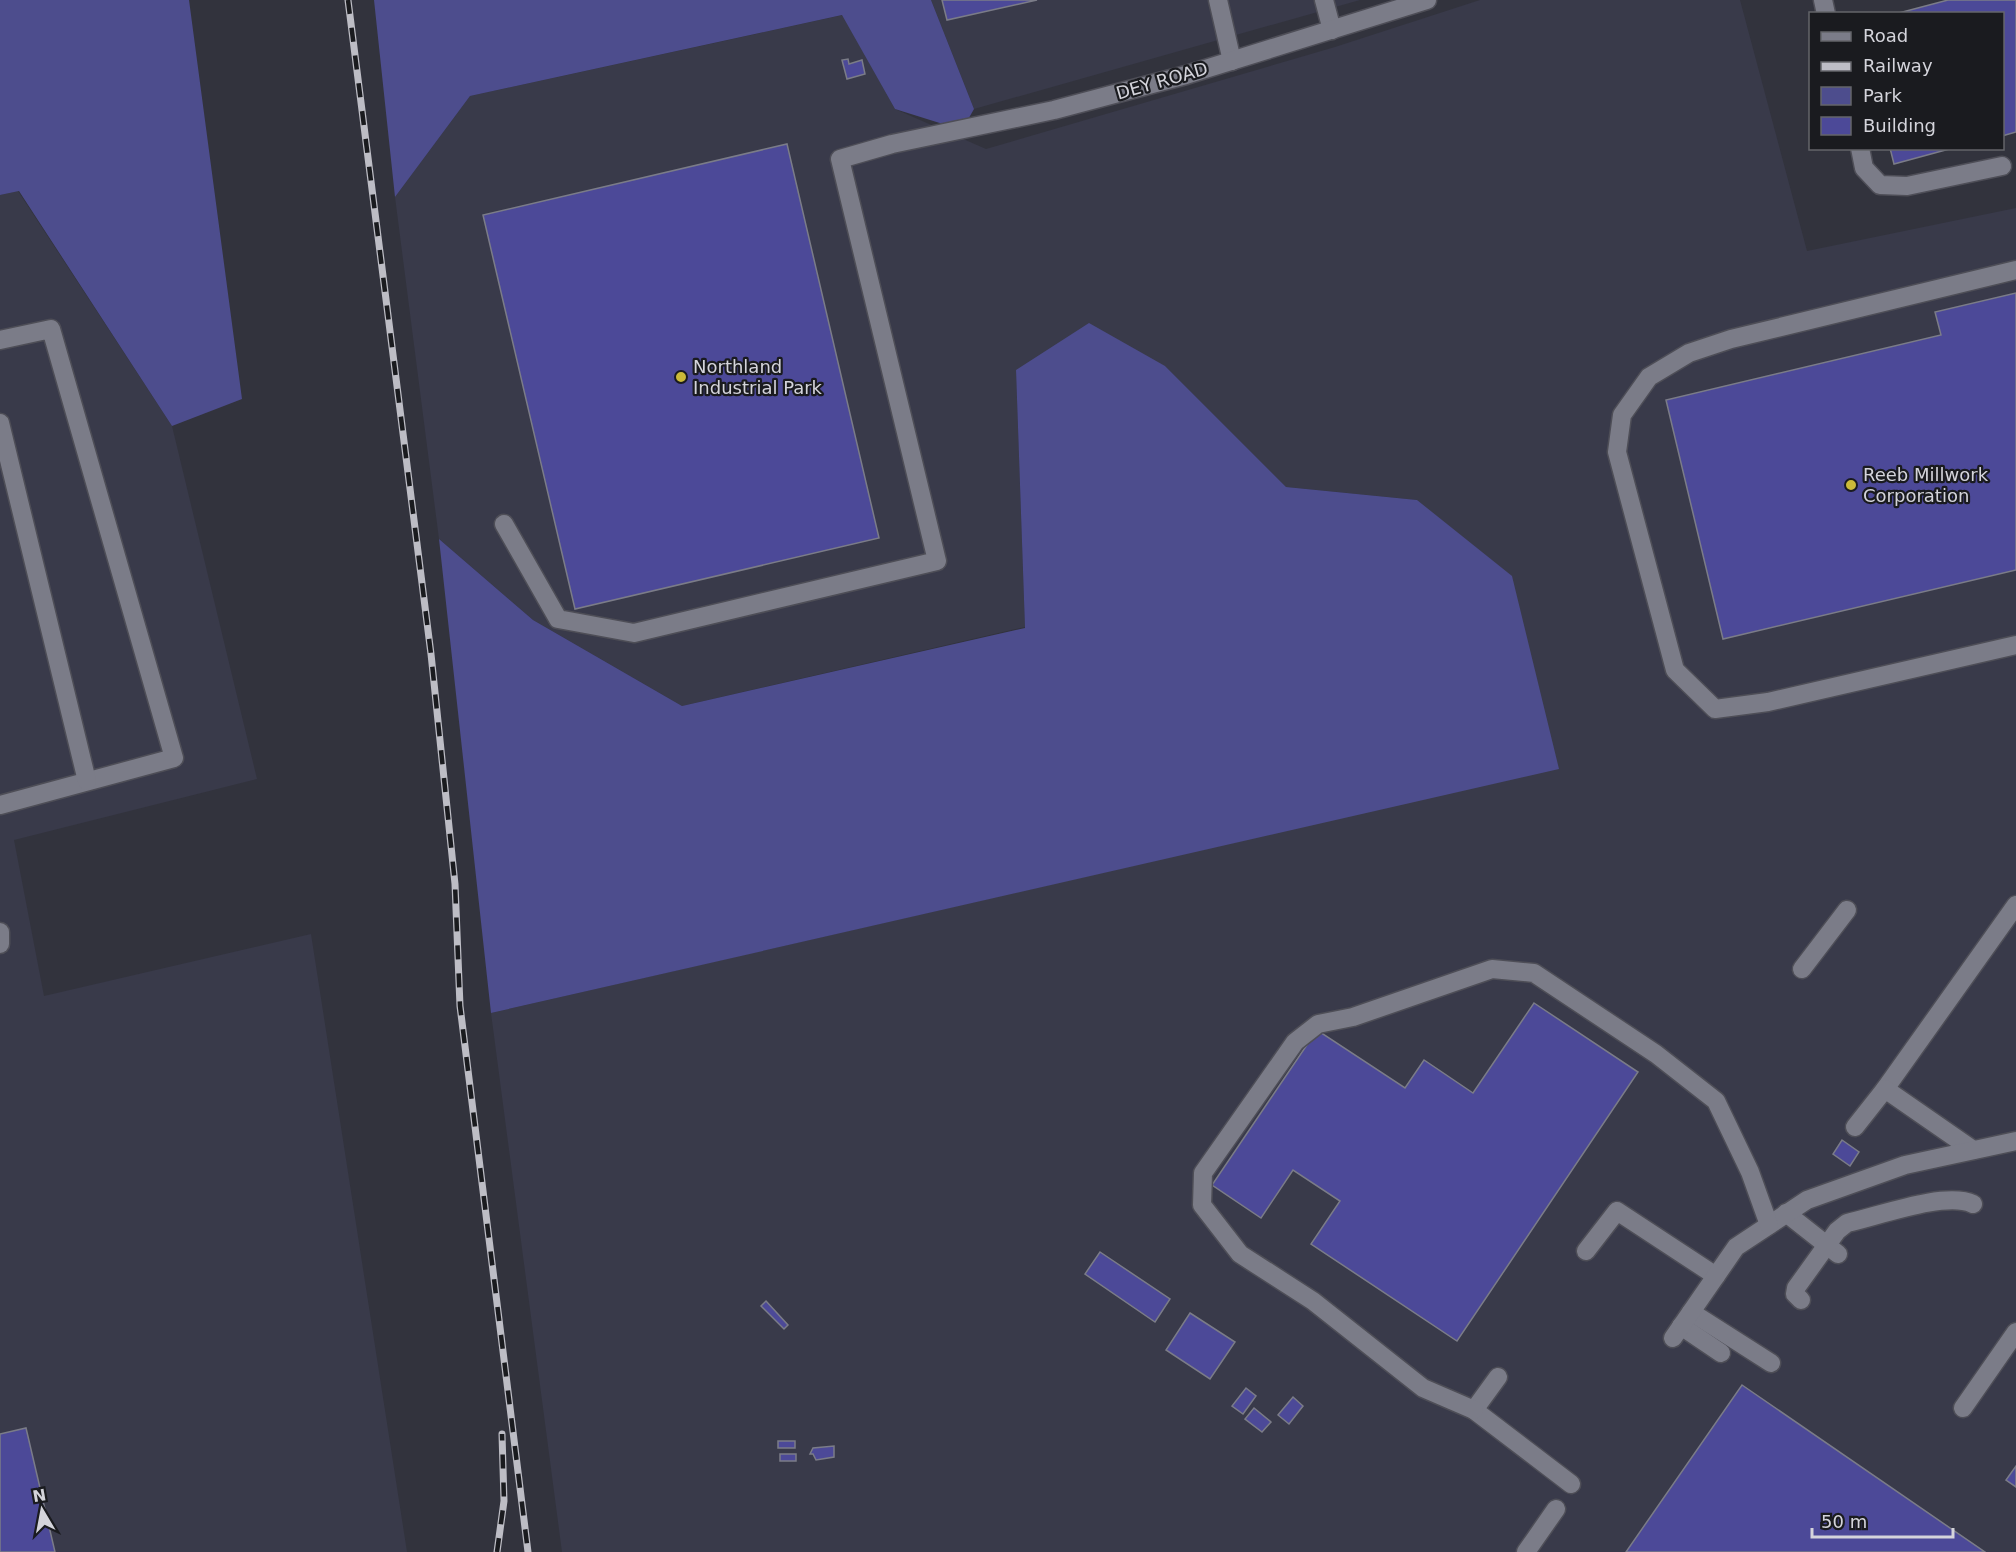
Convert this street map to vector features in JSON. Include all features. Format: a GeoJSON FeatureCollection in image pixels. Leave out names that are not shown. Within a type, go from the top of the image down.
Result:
{"type":"FeatureCollection","features":[{"type":"Feature","properties":{"kind":"street"},"geometry":{"type":"LineString","coordinates":[[1218,0],[1232,61]]}},
{"type":"Feature","properties":{"kind":"street"},"geometry":{"type":"LineString","coordinates":[[1324,0],[1332,30]]}},
{"type":"Feature","properties":{"kind":"street","name":"DEY ROAD"},"geometry":{"type":"LineString","coordinates":[[504,524],[558,619],[634,633],[937,561],[840,159],[892,144],[1054,110],[1232,61],[1427,0]]}},
{"type":"Feature","properties":{"kind":"street"},"geometry":{"type":"LineString","coordinates":[[1860,150],[1864,168],[1880,185],[1907,186],[2002,166]]}},
{"type":"Feature","properties":{"kind":"street"},"geometry":{"type":"LineString","coordinates":[[2016,270],[1731,339],[1689,352],[1649,377],[1622,415],[1617,452],[1676,670],[1715,710],[1768,702],[2016,645]]}},
{"type":"Feature","properties":{"kind":"street"},"geometry":{"type":"LineString","coordinates":[[0,340],[51,329],[174,758],[0,805]]}},
{"type":"Feature","properties":{"kind":"street"},"geometry":{"type":"LineString","coordinates":[[0,423],[87,781]]}},
{"type":"Feature","properties":{"kind":"street"},"geometry":{"type":"LineString","coordinates":[[1855,1127],[1885,1089],[2016,904]]}},
{"type":"Feature","properties":{"kind":"street"},"geometry":{"type":"LineString","coordinates":[[1802,969],[1847,910]]}},
{"type":"Feature","properties":{"kind":"street"},"geometry":{"type":"LineString","coordinates":[[0,932],[0,944]]}},
{"type":"Feature","properties":{"kind":"street"},"geometry":{"type":"LineString","coordinates":[[1571,1485],[1474,1410],[1424,1388],[1313,1301],[1240,1254],[1202,1205],[1203,1173],[1295,1042],[1318,1024],[1353,1017],[1492,969],[1534,973],[1656,1054],[1716,1101],[1750,1172],[1769,1225]]}},
{"type":"Feature","properties":{"kind":"street"},"geometry":{"type":"LineString","coordinates":[[1885,1089],[1973,1150]]}},
{"type":"Feature","properties":{"kind":"street"},"geometry":{"type":"LineString","coordinates":[[1682,1325],[1736,1247],[1807,1200],[1905,1165],[2016,1141]]}},
{"type":"Feature","properties":{"kind":"street"},"geometry":{"type":"LineString","coordinates":[[1801,1300],[1795,1294],[1796,1288],[1832,1250],[1837,1231],[1847,1223],[1940,1201],[1962,1198],[1973,1204]]}},
{"type":"Feature","properties":{"kind":"street"},"geometry":{"type":"LineString","coordinates":[[1586,1251],[1617,1211],[1716,1276]]}},
{"type":"Feature","properties":{"kind":"street"},"geometry":{"type":"LineString","coordinates":[[1786,1214],[1832,1250]]}},
{"type":"Feature","properties":{"kind":"street"},"geometry":{"type":"LineString","coordinates":[[1682,1325],[1721,1353]]}},
{"type":"Feature","properties":{"kind":"street"},"geometry":{"type":"LineString","coordinates":[[1682,1325],[1771,1363]]}},
{"type":"Feature","properties":{"kind":"street"},"geometry":{"type":"LineString","coordinates":[[1963,1408],[2016,1332]]}},
{"type":"Feature","properties":{"kind":"street"},"geometry":{"type":"LineString","coordinates":[[1474,1410],[1498,1377]]}},
{"type":"Feature","properties":{"kind":"street"},"geometry":{"type":"LineString","coordinates":[[1526,1552],[1556,1509]]}},
{"type":"Feature","properties":{"kind":"shaded area"},"geometry":{"type":"Polygon","coordinates":[[[931,0],[1360,0],[974,109],[931,0]]]}},
{"type":"Feature","properties":{"kind":"shaded area"},"geometry":{"type":"Polygon","coordinates":[[[1480,0],[1740,0],[1807,251],[2016,208],[2016,1552],[562,1552],[491,1013],[1558,768],[1417,500],[1286,487],[1165,366],[1016,370],[1025,627],[682,706],[533,620],[439,539],[395,197],[470,96],[843,15],[895,109],[986,149],[1335,47],[1480,0]]]}},
{"type":"Feature","properties":{"kind":"shaded area"},"geometry":{"type":"Polygon","coordinates":[[[18,191],[172,426],[257,779],[14,840],[44,996],[311,934],[407,1552],[0,1552],[0,195],[18,191]]]}},
{"type":"Feature","properties":{"kind":"green space"},"geometry":{"type":"Polygon","coordinates":[[[0,0],[189,0],[242,399],[172,426],[19,191],[0,195],[0,0]]]}},
{"type":"Feature","properties":{"kind":"green space"},"geometry":{"type":"Polygon","coordinates":[[[374,0],[931,0],[974,109],[962,130],[895,109],[842,15],[470,96],[395,197],[374,0]]]}},
{"type":"Feature","properties":{"kind":"green space"},"geometry":{"type":"Polygon","coordinates":[[[1089,323],[1165,366],[1286,487],[1417,500],[1512,576],[1559,769],[491,1013],[439,539],[533,620],[682,706],[1025,628],[1016,370],[1089,323]]]}},
{"type":"Feature","properties":{"kind":"building"},"geometry":{"type":"Polygon","coordinates":[[[942,0],[1037,0],[947,20],[942,0]]]}},
{"type":"Feature","properties":{"kind":"building"},"geometry":{"type":"Polygon","coordinates":[[[1948,0],[2016,0],[2016,132],[2004,135],[2004,12],[1903,12],[1948,0]]]}},
{"type":"Feature","properties":{"kind":"building"},"geometry":{"type":"Polygon","coordinates":[[[848,59],[849,64],[862,60],[865,74],[847,79],[842,60],[848,59]]]}},
{"type":"Feature","properties":{"kind":"building","name":"Northland Industrial Park"},"geometry":{"type":"Polygon","coordinates":[[[787,144],[879,538],[575,609],[483,215],[787,144]]]}},
{"type":"Feature","properties":{"kind":"building"},"geometry":{"type":"Polygon","coordinates":[[[1890,150],[1946,150],[1894,164],[1890,150]]]}},
{"type":"Feature","properties":{"kind":"building","name":"Reeb Millwork Corporation"},"geometry":{"type":"Polygon","coordinates":[[[2016,293],[2016,570],[1723,639],[1666,400],[1941,335],[1935,312],[2016,293]]]}},
{"type":"Feature","properties":{"kind":"building"},"geometry":{"type":"Polygon","coordinates":[[[1534,1003],[1638,1072],[1457,1341],[1311,1244],[1340,1201],[1293,1170],[1261,1218],[1212,1185],[1317,1030],[1405,1088],[1424,1060],[1473,1093],[1534,1003]]]}},
{"type":"Feature","properties":{"kind":"building"},"geometry":{"type":"Polygon","coordinates":[[[1842,1140],[1859,1152],[1850,1166],[1833,1154],[1842,1140]]]}},
{"type":"Feature","properties":{"kind":"building"},"geometry":{"type":"Polygon","coordinates":[[[1100,1252],[1170,1299],[1155,1322],[1085,1274],[1100,1252]]]}},
{"type":"Feature","properties":{"kind":"building"},"geometry":{"type":"Polygon","coordinates":[[[766,1301],[788,1325],[784,1329],[761,1306],[766,1301]]]}},
{"type":"Feature","properties":{"kind":"building"},"geometry":{"type":"Polygon","coordinates":[[[1190,1313],[1235,1342],[1210,1379],[1166,1350],[1190,1313]]]}},
{"type":"Feature","properties":{"kind":"building"},"geometry":{"type":"Polygon","coordinates":[[[1742,1385],[1985,1552],[1626,1552],[1742,1385]]]}},
{"type":"Feature","properties":{"kind":"building"},"geometry":{"type":"Polygon","coordinates":[[[1246,1388],[1256,1396],[1243,1414],[1232,1406],[1246,1388]]]}},
{"type":"Feature","properties":{"kind":"building"},"geometry":{"type":"Polygon","coordinates":[[[1293,1397],[1303,1406],[1289,1424],[1278,1415],[1293,1397]]]}},
{"type":"Feature","properties":{"kind":"building"},"geometry":{"type":"Polygon","coordinates":[[[1254,1408],[1271,1422],[1262,1432],[1245,1419],[1254,1408]]]}},
{"type":"Feature","properties":{"kind":"building"},"geometry":{"type":"Polygon","coordinates":[[[26,1428],[55,1552],[0,1552],[0,1434],[26,1428]]]}},
{"type":"Feature","properties":{"kind":"building"},"geometry":{"type":"Polygon","coordinates":[[[778,1441],[795,1441],[795,1448],[778,1448],[778,1441]]]}},
{"type":"Feature","properties":{"kind":"building"},"geometry":{"type":"Polygon","coordinates":[[[834,1446],[834,1457],[816,1460],[813,1454],[810,1454],[813,1448],[834,1446]]]}},
{"type":"Feature","properties":{"kind":"building"},"geometry":{"type":"Polygon","coordinates":[[[780,1454],[796,1454],[796,1461],[780,1461],[780,1454]]]}},
{"type":"Feature","properties":{"kind":"building"},"geometry":{"type":"Polygon","coordinates":[[[2016,1466],[2016,1487],[2006,1480],[2016,1466]]]}},
{"type":"Feature","properties":{"kind":"railway"},"geometry":{"type":"LineString","coordinates":[[348,0],[431,654],[455,884],[460,1006],[528,1552]]}},
{"type":"Feature","properties":{"kind":"railway"},"geometry":{"type":"LineString","coordinates":[[497,1552],[504,1501],[502,1434]]}},
{"type":"Feature","properties":{"kind":"place","name":"Northland Industrial Park"},"geometry":{"type":"Point","coordinates":[681,377]}},
{"type":"Feature","properties":{"kind":"place","name":"Reeb Millwork Corporation"},"geometry":{"type":"Point","coordinates":[1851,485]}}]}
